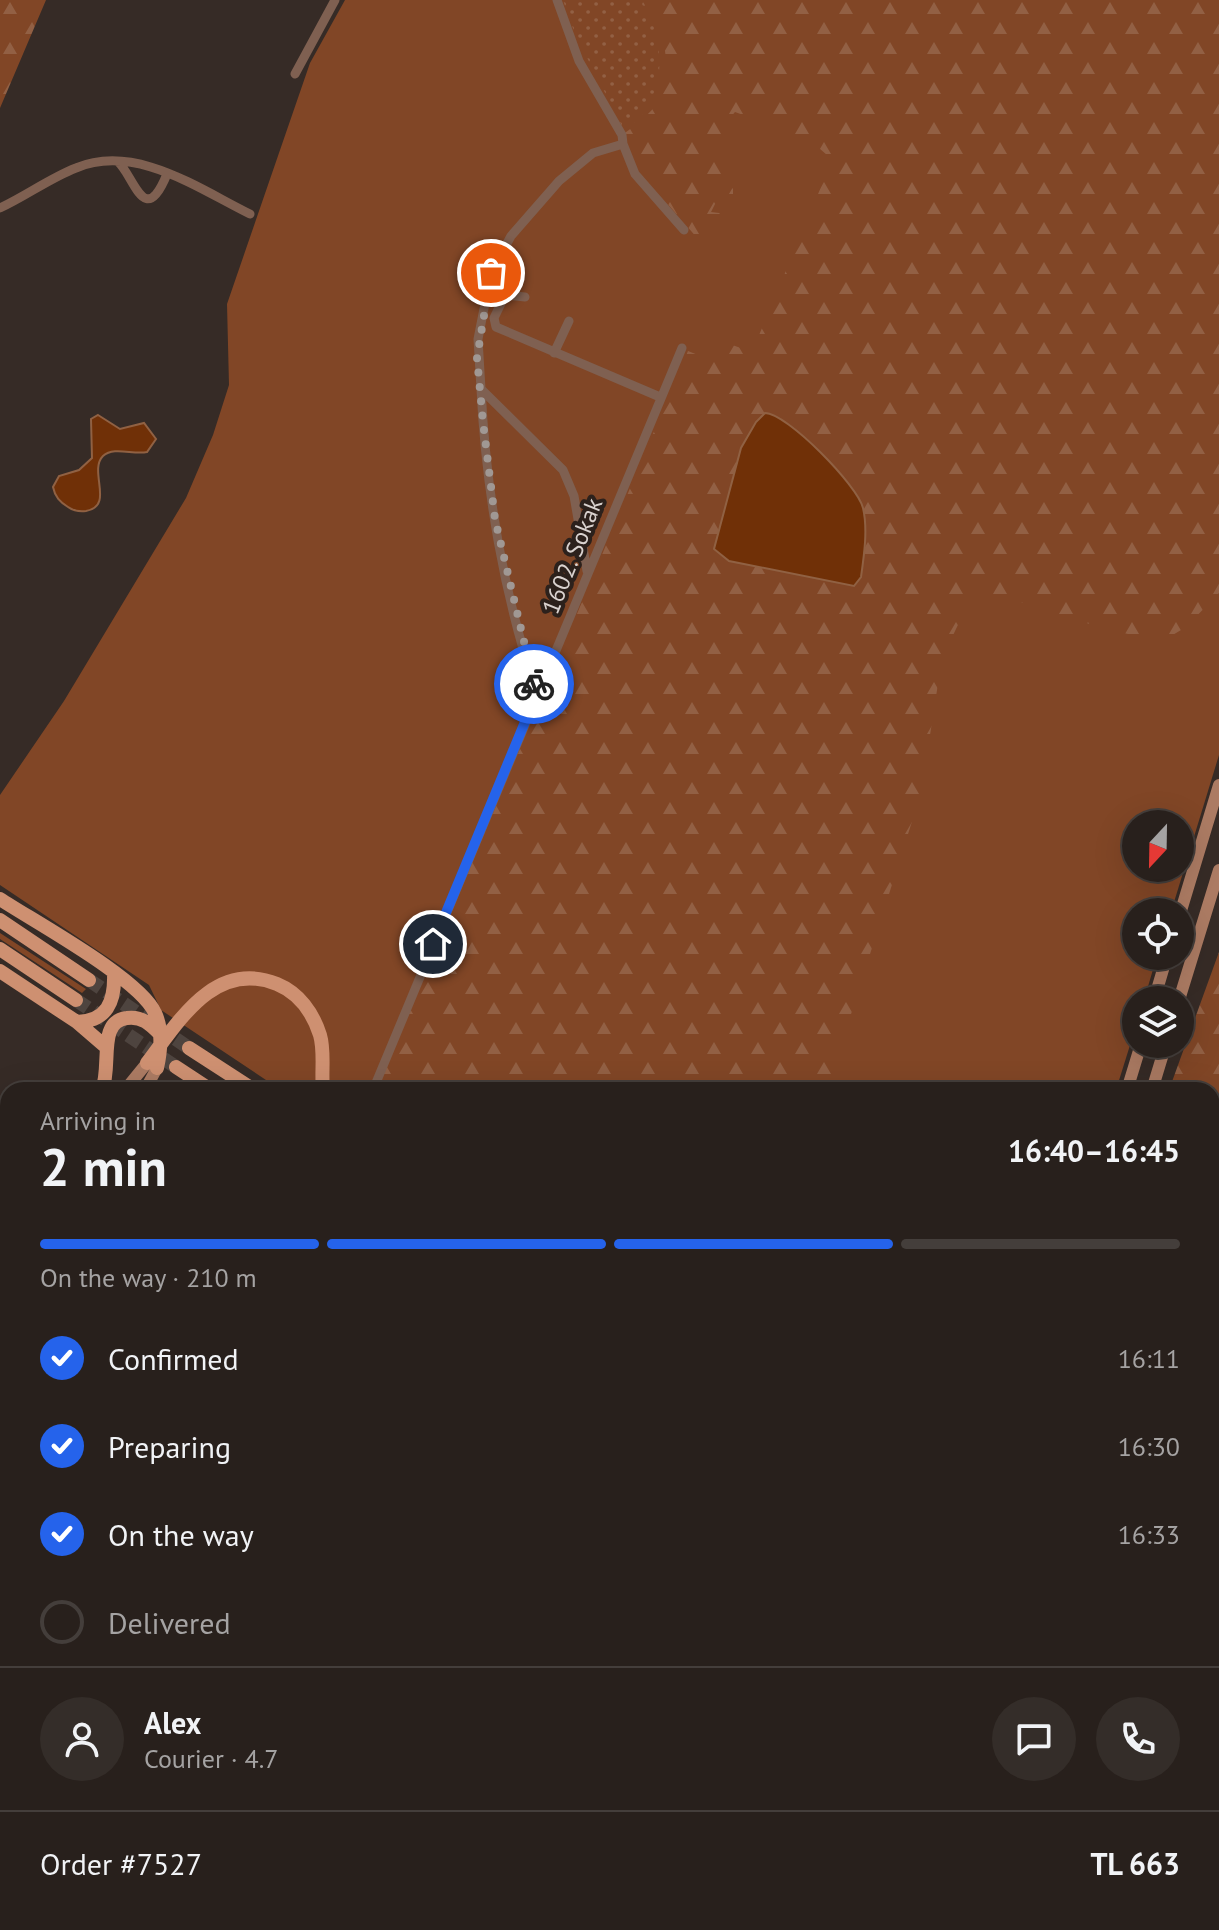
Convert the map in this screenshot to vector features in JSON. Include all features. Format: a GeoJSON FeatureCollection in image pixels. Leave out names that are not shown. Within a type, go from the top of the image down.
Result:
{"type":"FeatureCollection","features":[{"type":"Feature","properties":{"kind":"main road"},"geometry":{"type":"LineString","coordinates":[[1185,898],[1219,785]]}},
{"type":"Feature","properties":{"kind":"main road"},"geometry":{"type":"LineString","coordinates":[[1183,986],[1219,870]]}},
{"type":"Feature","properties":{"kind":"main road"},"geometry":{"type":"LineString","coordinates":[[0,899],[114,974],[150,1003],[160,1034],[147,1082]]}},
{"type":"Feature","properties":{"kind":"main road"},"geometry":{"type":"LineString","coordinates":[[0,920],[89,980]]}},
{"type":"Feature","properties":{"kind":"main road"},"geometry":{"type":"LineString","coordinates":[[0,949],[76,1000]]}},
{"type":"Feature","properties":{"kind":"main road"},"geometry":{"type":"LineString","coordinates":[[0,971],[77,1022],[106,1047]]}},
{"type":"Feature","properties":{"kind":"main road"},"geometry":{"type":"LineString","coordinates":[[77,1022],[98,1018],[108,1008],[114,992],[114,974]]}},
{"type":"Feature","properties":{"kind":"main road"},"geometry":{"type":"LineString","coordinates":[[134,1082],[152,1066],[180,1020],[200,997],[224,983],[255,979],[284,987],[302,1001],[318,1029],[322,1082]]}},
{"type":"Feature","properties":{"kind":"main road"},"geometry":{"type":"LineString","coordinates":[[105,1082],[109,1069],[106,1047],[108,1030],[122,1018],[141,1019],[160,1034]]}},
{"type":"Feature","properties":{"kind":"main road"},"geometry":{"type":"LineString","coordinates":[[189,1048],[242,1082]]}},
{"type":"Feature","properties":{"kind":"main road"},"geometry":{"type":"LineString","coordinates":[[1129,1082],[1137,1058]]}},
{"type":"Feature","properties":{"kind":"main road"},"geometry":{"type":"LineString","coordinates":[[1154,1082],[1162,1058]]}},
{"type":"Feature","properties":{"kind":"main road"},"geometry":{"type":"LineString","coordinates":[[176,1067],[199,1082]]}},
{"type":"Feature","properties":{"kind":"street"},"geometry":{"type":"LineString","coordinates":[[295,74],[335,0]]}},
{"type":"Feature","properties":{"kind":"street"},"geometry":{"type":"LineString","coordinates":[[557,0],[579,61],[622,135],[635,174],[684,230]]}},
{"type":"Feature","properties":{"kind":"street"},"geometry":{"type":"LineString","coordinates":[[537,693],[526,663],[495,519],[477,358],[483,303],[491,273],[511,236],[532,208],[593,153],[623,144]]}},
{"type":"Feature","properties":{"kind":"street"},"geometry":{"type":"LineString","coordinates":[[117,161],[129,173],[132,186],[142,197],[152,197],[160,191],[167,174]]}},
{"type":"Feature","properties":{"kind":"street"},"geometry":{"type":"LineString","coordinates":[[0,208],[78,167],[117,161],[147,166],[250,214]]}},
{"type":"Feature","properties":{"kind":"street"},"geometry":{"type":"LineString","coordinates":[[132,186],[139,169],[147,166]]}},
{"type":"Feature","properties":{"kind":"street"},"geometry":{"type":"LineString","coordinates":[[525,297],[505,295],[494,318],[496,327],[660,397]]}},
{"type":"Feature","properties":{"kind":"street"},"geometry":{"type":"LineString","coordinates":[[554,353],[569,321]]}},
{"type":"Feature","properties":{"kind":"street","name":"1602. Sokak"},"geometry":{"type":"LineString","coordinates":[[376,1082],[682,348]]}},
{"type":"Feature","properties":{"kind":"street"},"geometry":{"type":"LineString","coordinates":[[481,389],[563,470],[574,496],[587,571]]}},
{"type":"Feature","properties":{"kind":"green space"},"geometry":{"type":"Polygon","coordinates":[[[0,0],[46,0],[0,108],[0,0]]]}},
{"type":"Feature","properties":{"kind":"green space"},"geometry":{"type":"Polygon","coordinates":[[[345,0],[1219,0],[1219,755],[1194,837],[1194,810],[1122,810],[1122,882],[1180,882],[1175,898],[1122,898],[1122,970],[1153,970],[1148,986],[1122,986],[1122,1058],[1126,1058],[1118,1082],[269,1082],[161,1010],[149,985],[0,885],[0,795],[64,701],[186,498],[213,435],[229,385],[227,304],[310,63],[345,0]]]}},
{"type":"Feature","properties":{"kind":"green space"},"geometry":{"type":"Polygon","coordinates":[[[563,0],[642,0],[650,16],[659,51],[657,86],[641,116],[627,128],[623,128],[575,34],[563,0]]]}},
{"type":"Feature","properties":{"kind":"green space"},"geometry":{"type":"Polygon","coordinates":[[[657,0],[1219,0],[1219,593],[1186,627],[1161,642],[1099,627],[998,595],[969,602],[942,658],[921,793],[830,1082],[379,1082],[688,351],[713,361],[721,341],[752,352],[826,175],[827,155],[818,147],[784,129],[735,112],[725,132],[719,168],[733,189],[733,198],[715,204],[711,212],[719,213],[730,223],[714,232],[711,246],[705,247],[639,171],[622,135],[656,105],[663,91],[666,61],[657,0]]]}},
{"type":"Feature","properties":{"kind":"green space"},"geometry":{"type":"Polygon","coordinates":[[[0,933],[86,989],[82,993],[0,939],[0,933]]]}},
{"type":"Feature","properties":{"kind":"green space"},"geometry":{"type":"Polygon","coordinates":[[[1219,952],[1219,1082],[1172,1082],[1181,1058],[1194,1058],[1194,1021],[1219,952]]]}},
{"type":"Feature","properties":{"kind":"shaded area"},"geometry":{"type":"Polygon","coordinates":[[[765,413],[775,416],[804,437],[836,468],[858,498],[863,508],[865,542],[861,577],[854,586],[729,561],[714,549],[741,448],[765,413]]]}},
{"type":"Feature","properties":{"kind":"shaded area"},"geometry":{"type":"Polygon","coordinates":[[[98,415],[120,429],[144,423],[156,439],[147,452],[118,451],[103,456],[98,470],[99,502],[94,508],[77,511],[60,501],[53,487],[59,476],[79,470],[92,458],[91,419],[98,415]]]}},
{"type":"Feature","properties":{"kind":"tunnel"},"geometry":{"type":"LineString","coordinates":[[89,980],[189,1048]]}},
{"type":"Feature","properties":{"kind":"tunnel"},"geometry":{"type":"LineString","coordinates":[[76,1000],[176,1067]]}},
{"type":"Feature","properties":{"kind":"way so far"},"geometry":{"type":"LineString","coordinates":[[491,273],[478,339],[483,422],[495,519],[526,663],[534,684]]}},
{"type":"Feature","properties":{"kind":"route"},"geometry":{"type":"LineString","coordinates":[[433,944],[537,693],[534,684]]}}]}
